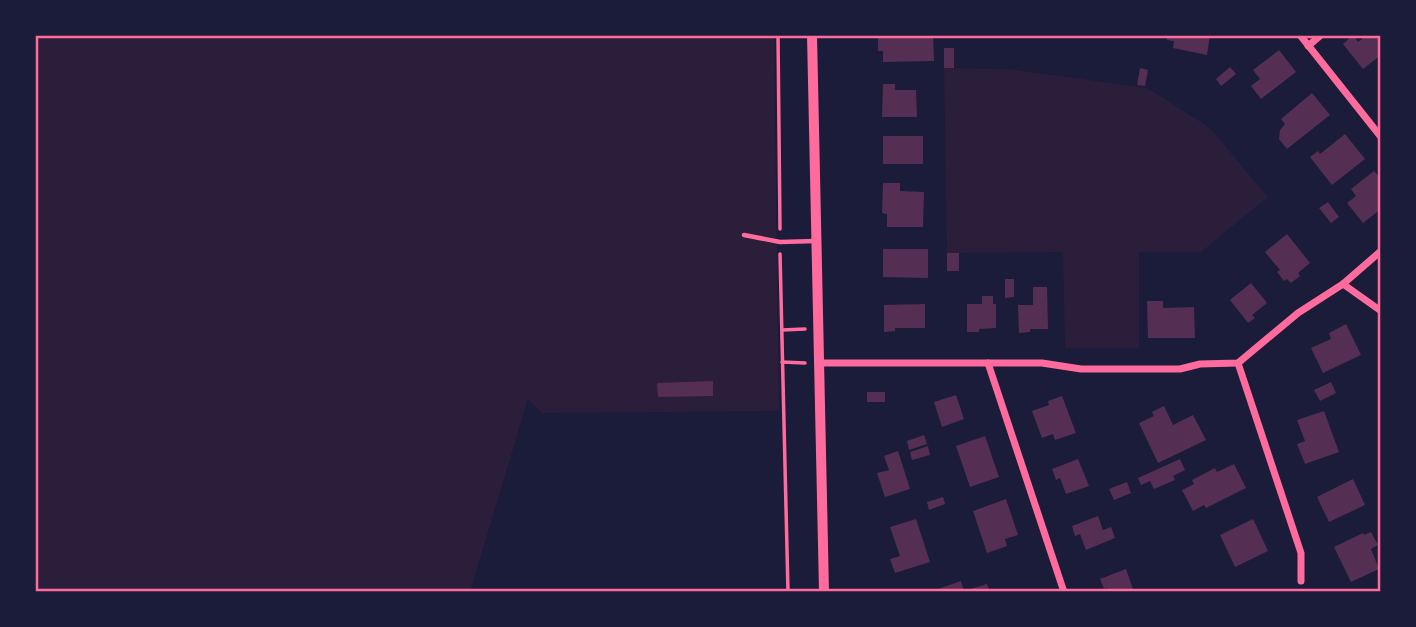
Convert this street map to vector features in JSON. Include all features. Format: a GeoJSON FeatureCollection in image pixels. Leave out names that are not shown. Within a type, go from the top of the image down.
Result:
{"type":"FeatureCollection","features":[{"type":"Feature","properties":{"kind":"street"},"geometry":{"type":"LineString","coordinates":[[812,35],[824,592]]}},
{"type":"Feature","properties":{"kind":"street"},"geometry":{"type":"LineString","coordinates":[[1300,35],[1381,137]]}},
{"type":"Feature","properties":{"kind":"street"},"geometry":{"type":"LineString","coordinates":[[1308,46],[1321,35]]}},
{"type":"Feature","properties":{"kind":"street"},"geometry":{"type":"LineString","coordinates":[[818,363],[1042,363],[1094,369],[1180,369],[1200,364],[1238,363],[1298,313],[1343,284],[1381,251]]}},
{"type":"Feature","properties":{"kind":"street"},"geometry":{"type":"LineString","coordinates":[[1343,284],[1381,310]]}},
{"type":"Feature","properties":{"kind":"street"},"geometry":{"type":"LineString","coordinates":[[988,363],[1064,592]]}},
{"type":"Feature","properties":{"kind":"street"},"geometry":{"type":"LineString","coordinates":[[1238,363],[1301,552],[1301,581]]}},
{"type":"Feature","properties":{"kind":"lane"},"geometry":{"type":"LineString","coordinates":[[744,234],[780,242],[816,241]]}},
{"type":"Feature","properties":{"kind":"path"},"geometry":{"type":"LineString","coordinates":[[778,35],[788,592]]}},
{"type":"Feature","properties":{"kind":"path"},"geometry":{"type":"LineString","coordinates":[[782,330],[817,329]]}},
{"type":"Feature","properties":{"kind":"path"},"geometry":{"type":"LineString","coordinates":[[782,362],[818,363]]}},
{"type":"Feature","properties":{"kind":"shaded area"},"geometry":{"type":"Polygon","coordinates":[[[35,35],[774,35],[779,411],[542,413],[528,399],[470,592],[35,592],[35,35]]]}},
{"type":"Feature","properties":{"kind":"shaded area"},"geometry":{"type":"Polygon","coordinates":[[[944,68],[1008,69],[1147,88],[1209,127],[1268,197],[1201,252],[1139,252],[1139,348],[1065,348],[1063,252],[947,253],[944,68]]]}},
{"type":"Feature","properties":{"kind":"building"},"geometry":{"type":"Polygon","coordinates":[[[878,35],[933,35],[934,61],[883,62],[883,51],[878,51],[878,35]]]}},
{"type":"Feature","properties":{"kind":"building"},"geometry":{"type":"Polygon","coordinates":[[[1168,35],[1210,35],[1207,55],[1173,48],[1174,41],[1167,40],[1168,35]]]}},
{"type":"Feature","properties":{"kind":"building"},"geometry":{"type":"Polygon","coordinates":[[[1353,35],[1358,42],[1367,35],[1381,35],[1381,55],[1363,69],[1343,44],[1353,35]]]}},
{"type":"Feature","properties":{"kind":"building"},"geometry":{"type":"Polygon","coordinates":[[[944,48],[954,48],[954,68],[944,68],[944,48]]]}},
{"type":"Feature","properties":{"kind":"building"},"geometry":{"type":"Polygon","coordinates":[[[1279,50],[1296,72],[1261,99],[1251,86],[1260,79],[1253,70],[1279,50]]]}},
{"type":"Feature","properties":{"kind":"building"},"geometry":{"type":"Polygon","coordinates":[[[1230,67],[1236,74],[1221,86],[1216,79],[1230,67]]]}},
{"type":"Feature","properties":{"kind":"building"},"geometry":{"type":"Polygon","coordinates":[[[1140,68],[1148,70],[1145,86],[1137,85],[1140,68]]]}},
{"type":"Feature","properties":{"kind":"building"},"geometry":{"type":"Polygon","coordinates":[[[883,84],[895,84],[895,90],[916,90],[917,117],[882,117],[883,84]]]}},
{"type":"Feature","properties":{"kind":"building"},"geometry":{"type":"Polygon","coordinates":[[[1312,93],[1330,115],[1287,149],[1279,139],[1280,130],[1285,124],[1281,119],[1312,93]]]}},
{"type":"Feature","properties":{"kind":"building"},"geometry":{"type":"Polygon","coordinates":[[[1345,134],[1365,159],[1332,185],[1310,157],[1318,151],[1320,154],[1345,134]]]}},
{"type":"Feature","properties":{"kind":"building"},"geometry":{"type":"Polygon","coordinates":[[[883,136],[923,136],[923,164],[883,164],[883,136]]]}},
{"type":"Feature","properties":{"kind":"building"},"geometry":{"type":"Polygon","coordinates":[[[1374,171],[1381,179],[1381,209],[1363,223],[1347,203],[1356,196],[1351,189],[1374,171]]]}},
{"type":"Feature","properties":{"kind":"building"},"geometry":{"type":"Polygon","coordinates":[[[883,183],[900,183],[900,191],[924,192],[923,227],[887,227],[887,214],[882,213],[883,183]]]}},
{"type":"Feature","properties":{"kind":"building"},"geometry":{"type":"Polygon","coordinates":[[[1328,202],[1339,217],[1331,223],[1319,208],[1328,202]]]}},
{"type":"Feature","properties":{"kind":"building"},"geometry":{"type":"Polygon","coordinates":[[[1287,234],[1310,263],[1291,283],[1287,279],[1284,281],[1277,272],[1280,270],[1265,252],[1287,234]]]}},
{"type":"Feature","properties":{"kind":"building"},"geometry":{"type":"Polygon","coordinates":[[[883,249],[928,249],[928,278],[883,277],[883,249]]]}},
{"type":"Feature","properties":{"kind":"building"},"geometry":{"type":"Polygon","coordinates":[[[947,253],[959,253],[959,271],[947,271],[947,253]]]}},
{"type":"Feature","properties":{"kind":"building"},"geometry":{"type":"Polygon","coordinates":[[[1005,279],[1014,279],[1014,297],[1005,298],[1005,279]]]}},
{"type":"Feature","properties":{"kind":"building"},"geometry":{"type":"Polygon","coordinates":[[[1251,283],[1267,303],[1252,315],[1255,318],[1248,323],[1230,300],[1251,283]]]}},
{"type":"Feature","properties":{"kind":"building"},"geometry":{"type":"Polygon","coordinates":[[[1033,287],[1047,287],[1048,329],[1030,329],[1030,332],[1019,333],[1018,305],[1033,305],[1033,287]]]}},
{"type":"Feature","properties":{"kind":"building"},"geometry":{"type":"Polygon","coordinates":[[[982,296],[993,296],[993,304],[996,304],[996,328],[967,332],[967,304],[982,304],[982,296]]]}},
{"type":"Feature","properties":{"kind":"building"},"geometry":{"type":"Polygon","coordinates":[[[1147,301],[1163,301],[1163,308],[1194,307],[1195,338],[1148,338],[1147,301]]]}},
{"type":"Feature","properties":{"kind":"building"},"geometry":{"type":"Polygon","coordinates":[[[925,304],[925,328],[895,328],[895,331],[884,332],[884,305],[925,304]]]}},
{"type":"Feature","properties":{"kind":"building"},"geometry":{"type":"Polygon","coordinates":[[[1346,324],[1361,355],[1323,373],[1311,348],[1331,339],[1329,333],[1346,324]]]}},
{"type":"Feature","properties":{"kind":"building"},"geometry":{"type":"Polygon","coordinates":[[[713,381],[713,396],[658,397],[657,383],[713,381]]]}},
{"type":"Feature","properties":{"kind":"building"},"geometry":{"type":"Polygon","coordinates":[[[1331,382],[1336,393],[1320,401],[1314,390],[1331,382]]]}},
{"type":"Feature","properties":{"kind":"building"},"geometry":{"type":"Polygon","coordinates":[[[867,392],[885,392],[885,402],[867,402],[867,392]]]}},
{"type":"Feature","properties":{"kind":"building"},"geometry":{"type":"Polygon","coordinates":[[[956,395],[964,419],[942,427],[934,402],[956,395]]]}},
{"type":"Feature","properties":{"kind":"building"},"geometry":{"type":"Polygon","coordinates":[[[1062,396],[1076,433],[1055,440],[1053,434],[1042,438],[1032,411],[1049,405],[1048,401],[1062,396]]]}},
{"type":"Feature","properties":{"kind":"building"},"geometry":{"type":"Polygon","coordinates":[[[1164,406],[1173,425],[1193,415],[1206,440],[1158,463],[1139,423],[1154,416],[1152,412],[1164,406]]]}},
{"type":"Feature","properties":{"kind":"building"},"geometry":{"type":"Polygon","coordinates":[[[1324,411],[1339,452],[1305,464],[1297,444],[1305,441],[1297,420],[1324,411]]]}},
{"type":"Feature","properties":{"kind":"building"},"geometry":{"type":"Polygon","coordinates":[[[924,435],[927,444],[909,450],[907,441],[924,435]]]}},
{"type":"Feature","properties":{"kind":"building"},"geometry":{"type":"Polygon","coordinates":[[[985,436],[999,477],[970,487],[956,446],[985,436]]]}},
{"type":"Feature","properties":{"kind":"building"},"geometry":{"type":"Polygon","coordinates":[[[928,446],[930,455],[912,460],[910,452],[928,446]]]}},
{"type":"Feature","properties":{"kind":"building"},"geometry":{"type":"Polygon","coordinates":[[[898,451],[910,489],[885,497],[877,473],[889,470],[884,456],[898,451]]]}},
{"type":"Feature","properties":{"kind":"building"},"geometry":{"type":"Polygon","coordinates":[[[1078,459],[1089,486],[1066,494],[1060,478],[1056,480],[1052,469],[1078,459]]]}},
{"type":"Feature","properties":{"kind":"building"},"geometry":{"type":"Polygon","coordinates":[[[1180,459],[1185,470],[1173,476],[1175,480],[1154,489],[1150,481],[1141,485],[1138,478],[1180,459]]]}},
{"type":"Feature","properties":{"kind":"building"},"geometry":{"type":"Polygon","coordinates":[[[1234,464],[1246,488],[1206,508],[1204,505],[1193,511],[1182,490],[1194,484],[1192,480],[1215,468],[1217,472],[1234,464]]]}},
{"type":"Feature","properties":{"kind":"building"},"geometry":{"type":"Polygon","coordinates":[[[1353,479],[1365,505],[1329,522],[1317,497],[1353,479]]]}},
{"type":"Feature","properties":{"kind":"building"},"geometry":{"type":"Polygon","coordinates":[[[1127,482],[1131,493],[1114,500],[1109,489],[1127,482]]]}},
{"type":"Feature","properties":{"kind":"building"},"geometry":{"type":"Polygon","coordinates":[[[943,497],[945,504],[929,510],[927,502],[943,497]]]}},
{"type":"Feature","properties":{"kind":"building"},"geometry":{"type":"Polygon","coordinates":[[[1006,499],[1018,535],[1005,539],[1007,546],[987,553],[973,511],[1006,499]]]}},
{"type":"Feature","properties":{"kind":"building"},"geometry":{"type":"Polygon","coordinates":[[[1098,516],[1103,530],[1111,527],[1115,538],[1086,550],[1080,534],[1075,536],[1072,526],[1098,516]]]}},
{"type":"Feature","properties":{"kind":"building"},"geometry":{"type":"Polygon","coordinates":[[[916,519],[930,562],[895,573],[890,559],[900,556],[890,527],[916,519]]]}},
{"type":"Feature","properties":{"kind":"building"},"geometry":{"type":"Polygon","coordinates":[[[1253,519],[1268,551],[1235,567],[1220,535],[1253,519]]]}},
{"type":"Feature","properties":{"kind":"building"},"geometry":{"type":"Polygon","coordinates":[[[1371,532],[1378,545],[1371,549],[1379,569],[1351,582],[1334,547],[1371,532]]]}},
{"type":"Feature","properties":{"kind":"building"},"geometry":{"type":"Polygon","coordinates":[[[1126,569],[1134,592],[1109,592],[1107,588],[1104,589],[1100,579],[1126,569]]]}},
{"type":"Feature","properties":{"kind":"building"},"geometry":{"type":"Polygon","coordinates":[[[961,581],[964,591],[987,584],[990,592],[939,592],[938,589],[961,581]]]}}]}
